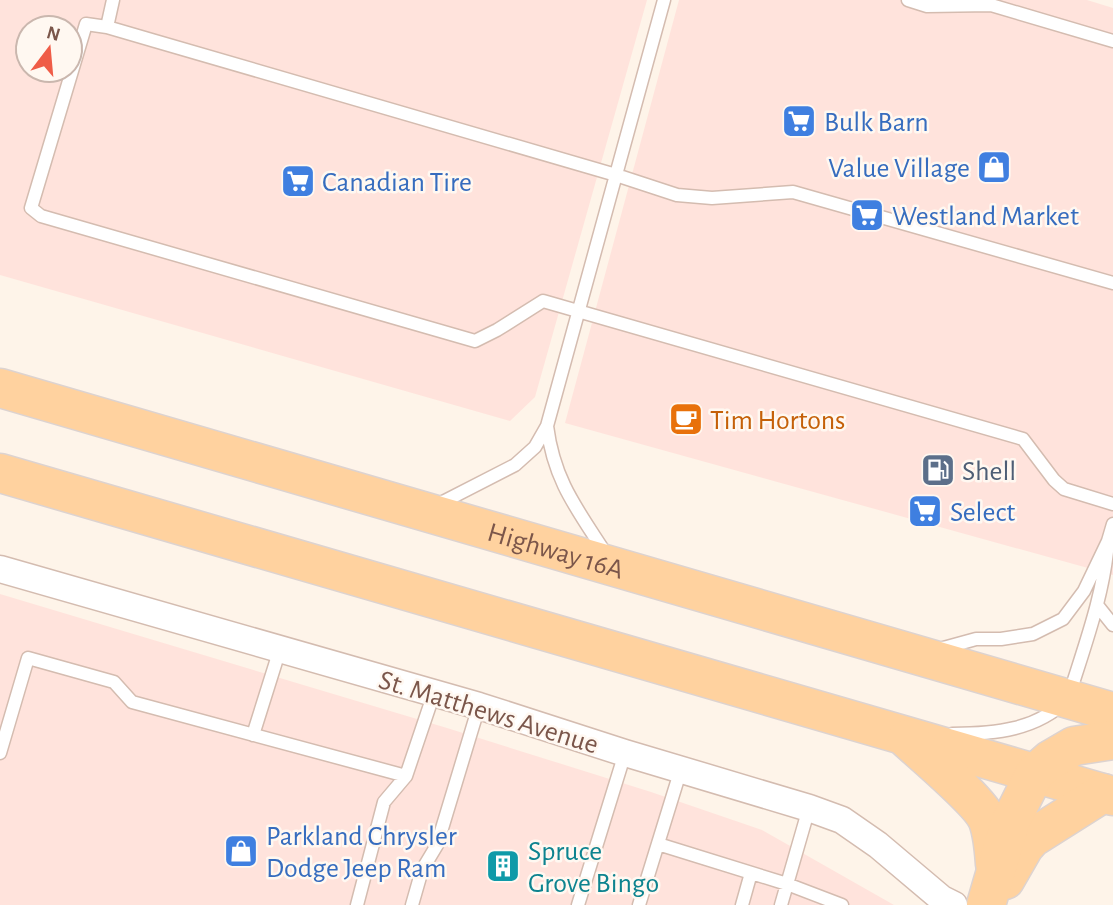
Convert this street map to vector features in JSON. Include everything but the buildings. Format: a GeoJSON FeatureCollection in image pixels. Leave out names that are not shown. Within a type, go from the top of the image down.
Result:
{"type":"FeatureCollection","features":[{"type":"Feature","properties":{"kind":"main road","name":"Highway 16A"},"geometry":{"type":"LineString","coordinates":[[0,388],[1113,712]]}},
{"type":"Feature","properties":{"kind":"main road"},"geometry":{"type":"LineString","coordinates":[[0,473],[1108,794]]}},
{"type":"Feature","properties":{"kind":"main road"},"geometry":{"type":"LineString","coordinates":[[903,735],[978,804],[988,818],[994,845],[991,894]]}},
{"type":"Feature","properties":{"kind":"main road"},"geometry":{"type":"LineString","coordinates":[[991,894],[1010,823],[1035,773],[1050,760],[1074,746],[1113,740]]}},
{"type":"Feature","properties":{"kind":"main road"},"geometry":{"type":"LineString","coordinates":[[991,894],[1032,838],[1108,794]]}},
{"type":"Feature","properties":{"kind":"street","name":"St. Matthews Avenue"},"geometry":{"type":"LineString","coordinates":[[0,569],[479,706],[809,808],[842,820],[878,845],[942,899],[954,905]]}},
{"type":"Feature","properties":{"kind":"lane"},"geometry":{"type":"LineString","coordinates":[[107,27],[113,0]]}},
{"type":"Feature","properties":{"kind":"lane"},"geometry":{"type":"LineString","coordinates":[[424,511],[515,466],[535,447],[547,426],[664,0]]}},
{"type":"Feature","properties":{"kind":"lane"},"geometry":{"type":"LineString","coordinates":[[908,0],[927,6],[991,5],[1113,41]]}},
{"type":"Feature","properties":{"kind":"lane"},"geometry":{"type":"LineString","coordinates":[[1113,283],[793,192],[712,198],[677,195],[107,27],[86,24],[31,208],[41,216],[475,341],[543,301],[1023,439],[1064,489],[1113,504]]}},
{"type":"Feature","properties":{"kind":"lane"},"geometry":{"type":"LineString","coordinates":[[547,426],[551,454],[559,478],[614,566]]}},
{"type":"Feature","properties":{"kind":"lane"},"geometry":{"type":"LineString","coordinates":[[919,654],[976,639],[1002,639],[1033,634],[1063,619],[1084,591],[1108,541],[1113,524]]}},
{"type":"Feature","properties":{"kind":"lane"},"geometry":{"type":"LineString","coordinates":[[903,735],[977,734],[1024,728],[1057,710],[1068,699],[1097,605],[1108,541]]}},
{"type":"Feature","properties":{"kind":"lane"},"geometry":{"type":"LineString","coordinates":[[1097,605],[1113,625]]}},
{"type":"Feature","properties":{"kind":"lane"},"geometry":{"type":"LineString","coordinates":[[253,735],[280,649]]}},
{"type":"Feature","properties":{"kind":"lane"},"geometry":{"type":"LineString","coordinates":[[0,753],[28,658],[114,682],[132,702],[406,776]]}},
{"type":"Feature","properties":{"kind":"lane"},"geometry":{"type":"LineString","coordinates":[[358,905],[384,802],[406,776],[434,693]]}},
{"type":"Feature","properties":{"kind":"lane"},"geometry":{"type":"LineString","coordinates":[[412,905],[422,870],[437,845],[479,706]]}},
{"type":"Feature","properties":{"kind":"lane"},"geometry":{"type":"LineString","coordinates":[[578,905],[625,753]]}},
{"type":"Feature","properties":{"kind":"lane"},"geometry":{"type":"LineString","coordinates":[[639,905],[681,769]]}},
{"type":"Feature","properties":{"kind":"lane"},"geometry":{"type":"LineString","coordinates":[[781,905],[809,808]]}},
{"type":"Feature","properties":{"kind":"lane"},"geometry":{"type":"LineString","coordinates":[[658,844],[787,884],[842,905]]}},
{"type":"Feature","properties":{"kind":"lane"},"geometry":{"type":"LineString","coordinates":[[742,905],[751,873]]}},
{"type":"Feature","properties":{"kind":"shaded area","name":"Canadian Tire"},"geometry":{"type":"Polygon","coordinates":[[[0,0],[647,0],[535,397],[510,421],[0,275],[0,0]]]}},
{"type":"Feature","properties":{"kind":"shaded area","name":"Westland Market"},"geometry":{"type":"Polygon","coordinates":[[[679,0],[1087,0],[1113,8],[1113,575],[565,423],[679,0]]]}},
{"type":"Feature","properties":{"kind":"shaded area"},"geometry":{"type":"Polygon","coordinates":[[[0,594],[447,728],[762,830],[894,905],[0,905],[0,594]]]}},
{"type":"Feature","properties":{"kind":"place","name":"Bulk Barn"},"geometry":{"type":"Point","coordinates":[799,121]}},
{"type":"Feature","properties":{"kind":"place","name":"Value Village"},"geometry":{"type":"Point","coordinates":[994,167]}},
{"type":"Feature","properties":{"kind":"place","name":"Canadian Tire"},"geometry":{"type":"Point","coordinates":[298,181]}},
{"type":"Feature","properties":{"kind":"place","name":"Westland Market"},"geometry":{"type":"Point","coordinates":[867,215]}},
{"type":"Feature","properties":{"kind":"place","name":"Tim Hortons"},"geometry":{"type":"Point","coordinates":[686,419]}},
{"type":"Feature","properties":{"kind":"place","name":"Shell"},"geometry":{"type":"Point","coordinates":[938,470]}},
{"type":"Feature","properties":{"kind":"place","name":"Select"},"geometry":{"type":"Point","coordinates":[925,511]}},
{"type":"Feature","properties":{"kind":"place","name":"Parkland Chrysler Dodge Jeep Ram"},"geometry":{"type":"Point","coordinates":[241,851]}},
{"type":"Feature","properties":{"kind":"place","name":"Spruce Grove Bingo"},"geometry":{"type":"Point","coordinates":[503,866]}}]}
